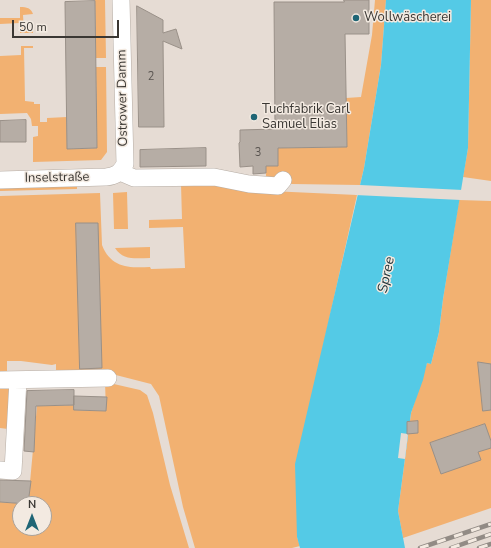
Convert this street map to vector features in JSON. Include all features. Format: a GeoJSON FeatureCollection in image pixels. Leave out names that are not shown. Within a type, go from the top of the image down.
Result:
{"type":"FeatureCollection","features":[{"type":"Feature","properties":{"kind":"street","name":"Ostrower Damm"},"geometry":{"type":"LineString","coordinates":[[118,174],[125,164],[121,0]]}},
{"type":"Feature","properties":{"kind":"street","name":"Inselstraße"},"geometry":{"type":"LineString","coordinates":[[0,180],[106,177],[118,174]]}},
{"type":"Feature","properties":{"kind":"street"},"geometry":{"type":"LineString","coordinates":[[118,174],[134,178],[214,177],[249,184],[278,186],[283,180]]}},
{"type":"Feature","properties":{"kind":"street"},"geometry":{"type":"LineString","coordinates":[[0,380],[108,378]]}},
{"type":"Feature","properties":{"kind":"street"},"geometry":{"type":"LineString","coordinates":[[0,470],[13,471],[18,380]]}},
{"type":"Feature","properties":{"kind":"shaded area"},"geometry":{"type":"Polygon","coordinates":[[[95,0],[105,0],[106,58],[96,58],[95,0]]]}},
{"type":"Feature","properties":{"kind":"shaded area"},"geometry":{"type":"Polygon","coordinates":[[[375,0],[386,0],[381,65],[360,185],[292,184],[266,178],[266,166],[278,166],[278,148],[347,147],[346,98],[361,97],[372,35],[375,0]]]}},
{"type":"Feature","properties":{"kind":"shaded area"},"geometry":{"type":"Polygon","coordinates":[[[471,0],[491,0],[491,181],[463,177],[468,148],[471,0]]]}},
{"type":"Feature","properties":{"kind":"shaded area"},"geometry":{"type":"Polygon","coordinates":[[[20,7],[28,8],[33,14],[23,15],[24,31],[33,31],[33,33],[20,33],[20,23],[0,24],[0,18],[20,18],[20,7]]]}},
{"type":"Feature","properties":{"kind":"shaded area"},"geometry":{"type":"Polygon","coordinates":[[[21,46],[33,46],[33,48],[24,48],[25,101],[40,104],[40,122],[47,122],[47,118],[67,117],[67,149],[97,148],[96,67],[106,67],[107,152],[101,160],[33,162],[33,137],[38,136],[38,126],[32,126],[31,119],[27,113],[0,114],[0,56],[21,55],[21,46]]]}},
{"type":"Feature","properties":{"kind":"shaded area"},"geometry":{"type":"Polygon","coordinates":[[[214,182],[248,190],[357,195],[320,360],[297,537],[300,546],[292,548],[195,548],[183,507],[159,396],[151,384],[108,373],[59,374],[56,370],[56,364],[52,365],[21,361],[7,361],[7,371],[5,376],[0,376],[0,196],[100,193],[102,245],[110,258],[128,267],[150,267],[151,269],[185,268],[183,227],[149,228],[149,220],[182,219],[181,184],[140,185],[136,187],[136,184],[214,182]]]}},
{"type":"Feature","properties":{"kind":"shaded area"},"geometry":{"type":"Polygon","coordinates":[[[77,184],[77,189],[0,191],[0,186],[77,184]]]}},
{"type":"Feature","properties":{"kind":"shaded area"},"geometry":{"type":"Polygon","coordinates":[[[127,192],[128,229],[114,229],[113,193],[127,192]]]}},
{"type":"Feature","properties":{"kind":"shaded area"},"geometry":{"type":"Polygon","coordinates":[[[459,200],[491,201],[491,508],[403,538],[398,511],[411,413],[427,363],[431,364],[439,332],[459,200]]]}},
{"type":"Feature","properties":{"kind":"shaded area"},"geometry":{"type":"Polygon","coordinates":[[[150,247],[150,258],[126,257],[115,248],[150,247]]]}},
{"type":"Feature","properties":{"kind":"shaded area"},"geometry":{"type":"Polygon","coordinates":[[[105,382],[140,390],[147,395],[153,413],[170,485],[189,548],[0,548],[0,502],[12,503],[12,536],[52,536],[52,496],[29,496],[37,406],[74,405],[74,410],[106,411],[105,382]]]}},
{"type":"Feature","properties":{"kind":"shaded area"},"geometry":{"type":"Polygon","coordinates":[[[0,384],[11,384],[8,429],[0,428],[0,384]]]}},
{"type":"Feature","properties":{"kind":"water","name":"Spree"},"geometry":{"type":"Polygon","coordinates":[[[386,0],[471,0],[468,148],[439,332],[431,364],[427,363],[423,380],[411,413],[398,511],[405,548],[300,548],[297,537],[295,464],[364,168],[381,65],[386,0]]]}},
{"type":"Feature","properties":{"kind":"pier"},"geometry":{"type":"Polygon","coordinates":[[[358,185],[463,190],[461,200],[355,195],[358,185]]]}},
{"type":"Feature","properties":{"kind":"pier"},"geometry":{"type":"Polygon","coordinates":[[[401,433],[408,434],[405,459],[398,458],[401,433]]]}},
{"type":"Feature","properties":{"kind":"building"},"geometry":{"type":"Polygon","coordinates":[[[344,0],[369,0],[369,34],[345,34],[347,147],[278,148],[278,166],[266,166],[266,173],[253,174],[253,166],[240,167],[240,130],[275,129],[274,2],[344,2],[344,0]]]}},
{"type":"Feature","properties":{"kind":"building"},"geometry":{"type":"Polygon","coordinates":[[[95,1],[97,148],[67,149],[65,2],[95,1]]]}},
{"type":"Feature","properties":{"kind":"building"},"geometry":{"type":"Polygon","coordinates":[[[137,6],[163,20],[163,33],[176,29],[182,49],[163,41],[164,127],[139,127],[137,6]]]}},
{"type":"Feature","properties":{"kind":"building"},"geometry":{"type":"Polygon","coordinates":[[[26,120],[26,142],[0,142],[0,121],[26,120]]]}},
{"type":"Feature","properties":{"kind":"building"},"geometry":{"type":"Polygon","coordinates":[[[206,148],[206,166],[140,167],[140,150],[206,148]]]}},
{"type":"Feature","properties":{"kind":"building"},"geometry":{"type":"Polygon","coordinates":[[[76,223],[98,223],[102,368],[80,369],[76,223]]]}},
{"type":"Feature","properties":{"kind":"building"},"geometry":{"type":"Polygon","coordinates":[[[478,362],[491,364],[491,410],[483,411],[478,362]]]}},
{"type":"Feature","properties":{"kind":"building"},"geometry":{"type":"Polygon","coordinates":[[[74,390],[74,405],[36,406],[34,452],[24,451],[27,391],[74,390]]]}},
{"type":"Feature","properties":{"kind":"building"},"geometry":{"type":"Polygon","coordinates":[[[74,396],[107,397],[106,411],[74,410],[74,396]]]}},
{"type":"Feature","properties":{"kind":"building"},"geometry":{"type":"Polygon","coordinates":[[[418,421],[418,433],[407,434],[407,422],[418,421]]]}},
{"type":"Feature","properties":{"kind":"building"},"geometry":{"type":"Polygon","coordinates":[[[485,424],[491,441],[491,448],[478,452],[481,460],[441,474],[430,443],[485,424]]]}},
{"type":"Feature","properties":{"kind":"building"},"geometry":{"type":"Polygon","coordinates":[[[0,480],[31,481],[29,496],[12,496],[12,503],[0,502],[0,480]]]}},
{"type":"Feature","properties":{"kind":"railway"},"geometry":{"type":"LineString","coordinates":[[420,548],[491,524]]}},
{"type":"Feature","properties":{"kind":"railway"},"geometry":{"type":"LineString","coordinates":[[451,548],[491,534]]}},
{"type":"Feature","properties":{"kind":"railway"},"geometry":{"type":"LineString","coordinates":[[479,548],[491,544]]}},
{"type":"Feature","properties":{"kind":"place","name":"Wollwäscherei"},"geometry":{"type":"Point","coordinates":[356,18]}},
{"type":"Feature","properties":{"kind":"place","name":"Tuchfabrik Carl Samuel Elias"},"geometry":{"type":"Point","coordinates":[254,117]}}]}
